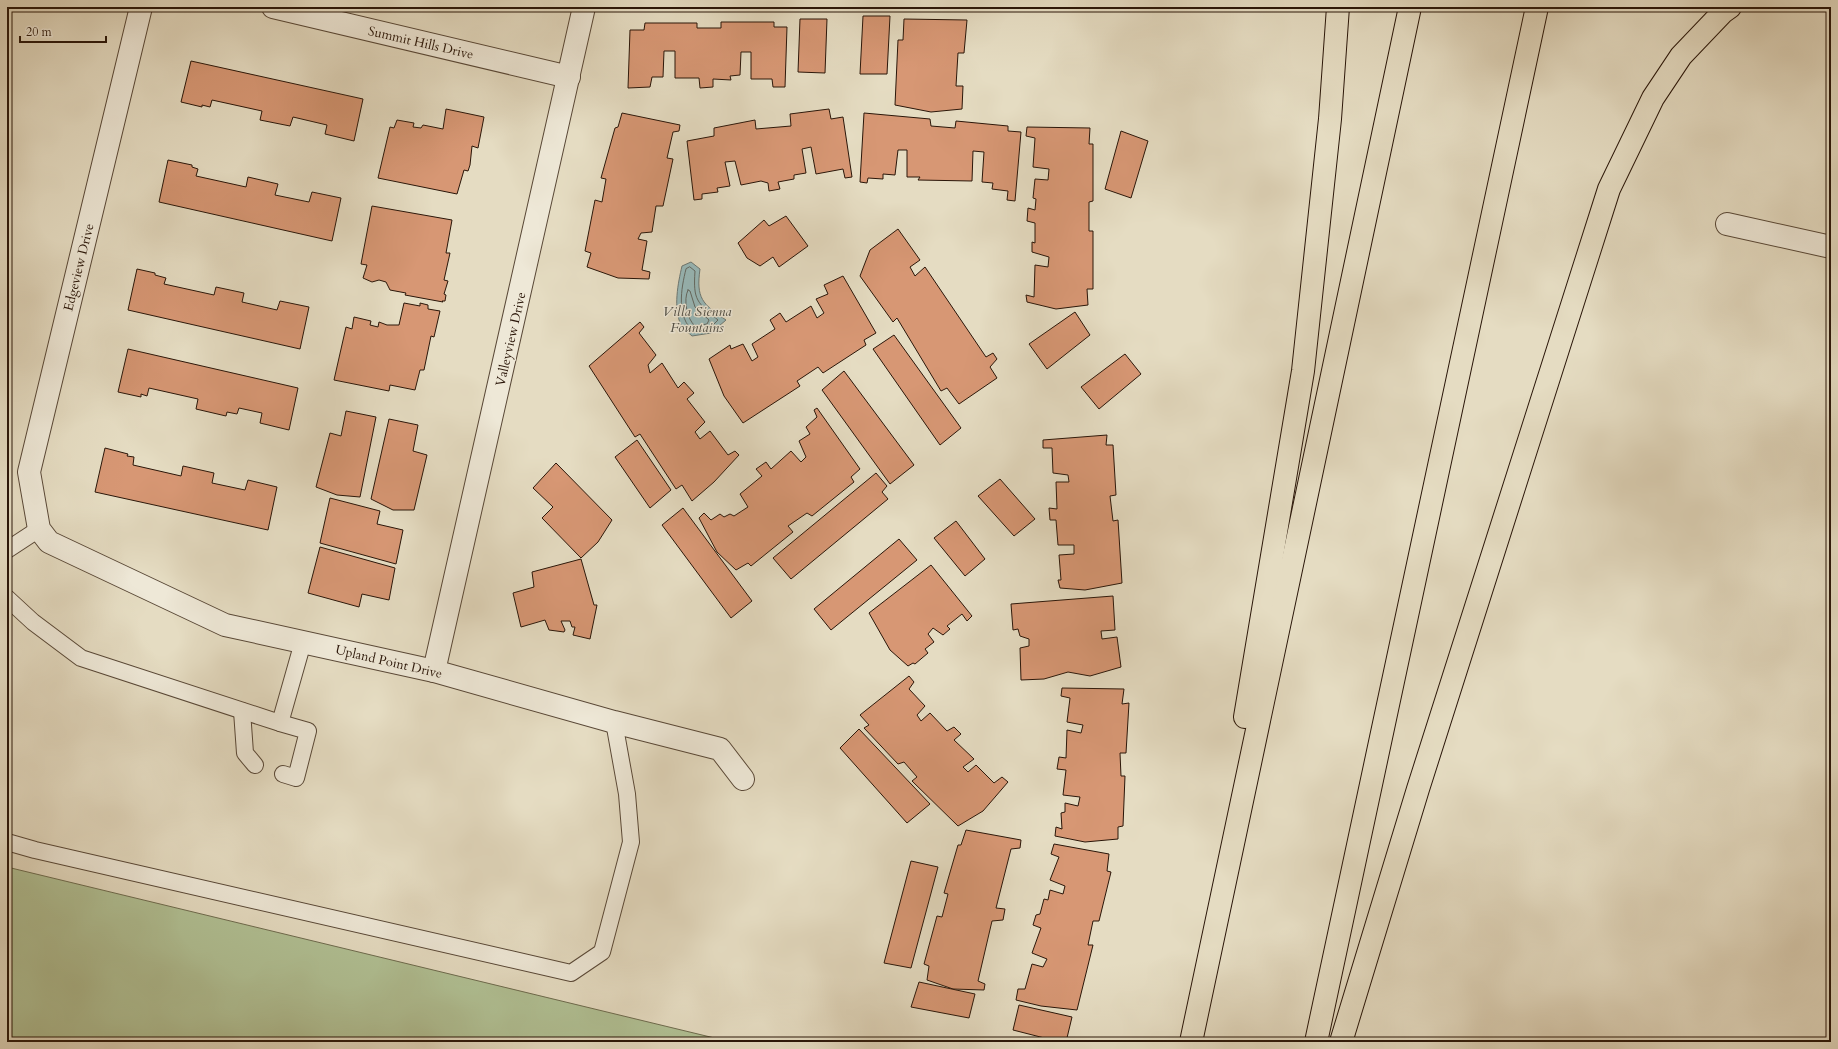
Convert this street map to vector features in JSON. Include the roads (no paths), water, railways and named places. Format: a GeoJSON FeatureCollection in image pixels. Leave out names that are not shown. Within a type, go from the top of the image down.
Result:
{"type":"FeatureCollection","features":[{"type":"Feature","properties":{"kind":"highway"},"geometry":{"type":"LineString","coordinates":[[1193,1033],[1302,371],[1330,119],[1338,7]]}},
{"type":"Feature","properties":{"kind":"highway"},"geometry":{"type":"LineString","coordinates":[[1193,1033],[1410,7]]}},
{"type":"Feature","properties":{"kind":"highway"},"geometry":{"type":"LineString","coordinates":[[1316,1042],[1537,7]]}},
{"type":"Feature","properties":{"kind":"highway"},"geometry":{"type":"LineString","coordinates":[[1341,1042],[1418,789],[1609,189],[1653,98],[1681,56],[1723,12],[1730,7]]}},
{"type":"Feature","properties":{"kind":"street","name":"Edgeview Drive"},"geometry":{"type":"LineString","coordinates":[[39,529],[29,472],[141,7]]}},
{"type":"Feature","properties":{"kind":"street","name":"Summit Hills Drive"},"geometry":{"type":"LineString","coordinates":[[273,7],[569,77]]}},
{"type":"Feature","properties":{"kind":"street","name":"Valleyview Drive"},"geometry":{"type":"LineString","coordinates":[[434,671],[584,7]]}},
{"type":"Feature","properties":{"kind":"street"},"geometry":{"type":"LineString","coordinates":[[1727,224],[1831,247]]}},
{"type":"Feature","properties":{"kind":"street","name":"Upland Point Drive"},"geometry":{"type":"LineString","coordinates":[[39,529],[49,542],[225,625],[434,671],[614,722],[720,749],[743,779]]}},
{"type":"Feature","properties":{"kind":"lane"},"geometry":{"type":"LineString","coordinates":[[7,550],[39,529]]}},
{"type":"Feature","properties":{"kind":"lane"},"geometry":{"type":"LineString","coordinates":[[7,598],[33,622],[81,658],[308,731],[296,778],[283,774]]}},
{"type":"Feature","properties":{"kind":"lane"},"geometry":{"type":"LineString","coordinates":[[280,723],[303,642]]}},
{"type":"Feature","properties":{"kind":"lane"},"geometry":{"type":"LineString","coordinates":[[242,711],[245,753],[255,765]]}},
{"type":"Feature","properties":{"kind":"lane"},"geometry":{"type":"LineString","coordinates":[[7,842],[35,850],[571,973],[602,952],[631,842],[628,794],[614,722]]}},
{"type":"Feature","properties":{"kind":"water","name":"Villa Sienna Fountains"},"geometry":{"type":"Polygon","coordinates":[[[691,262],[700,269],[699,287],[702,299],[711,309],[726,320],[711,333],[692,336],[681,325],[677,311],[678,288],[682,266],[691,262]]]}}]}
